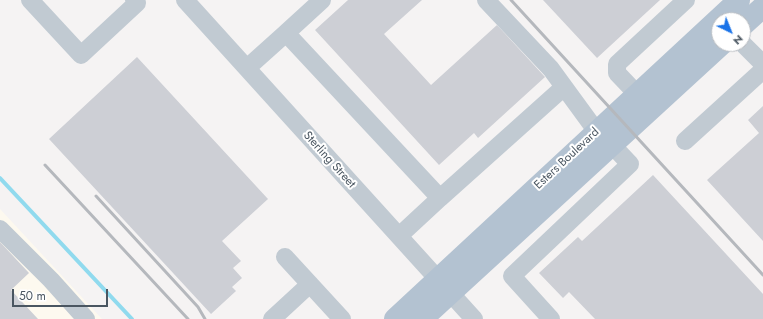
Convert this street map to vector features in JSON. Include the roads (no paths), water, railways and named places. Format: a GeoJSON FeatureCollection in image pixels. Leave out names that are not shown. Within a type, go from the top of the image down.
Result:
{"type":"FeatureCollection","features":[{"type":"Feature","properties":{"kind":"main road","name":"Esters Boulevard"},"geometry":{"type":"LineString","coordinates":[[604,139],[637,94],[739,0]]}},
{"type":"Feature","properties":{"kind":"main road"},"geometry":{"type":"LineString","coordinates":[[751,18],[763,7]]}},
{"type":"Feature","properties":{"kind":"main road","name":"Esters Boulevard"},"geometry":{"type":"LineString","coordinates":[[395,319],[444,286],[604,139],[712,52]]}},
{"type":"Feature","properties":{"kind":"main road","name":"Esters Boulevard"},"geometry":{"type":"LineString","coordinates":[[422,319],[444,286]]}},
{"type":"Feature","properties":{"kind":"street"},"geometry":{"type":"LineString","coordinates":[[30,0],[81,55],[137,3],[134,0]]}},
{"type":"Feature","properties":{"kind":"street","name":"Sterling Street"},"geometry":{"type":"LineString","coordinates":[[185,0],[474,319]]}},
{"type":"Feature","properties":{"kind":"street"},"geometry":{"type":"LineString","coordinates":[[246,68],[322,0]]}},
{"type":"Feature","properties":{"kind":"street"},"geometry":{"type":"LineString","coordinates":[[486,0],[551,69],[604,139],[630,164],[512,276],[551,319]]}},
{"type":"Feature","properties":{"kind":"street"},"geometry":{"type":"LineString","coordinates":[[637,94],[617,73],[617,64],[686,0]]}},
{"type":"Feature","properties":{"kind":"street"},"geometry":{"type":"LineString","coordinates":[[286,33],[440,198]]}},
{"type":"Feature","properties":{"kind":"street"},"geometry":{"type":"LineString","coordinates":[[751,52],[763,64]]}},
{"type":"Feature","properties":{"kind":"street"},"geometry":{"type":"LineString","coordinates":[[685,141],[763,70]]}},
{"type":"Feature","properties":{"kind":"street"},"geometry":{"type":"LineString","coordinates":[[399,236],[564,87]]}},
{"type":"Feature","properties":{"kind":"street"},"geometry":{"type":"LineString","coordinates":[[0,229],[51,280],[86,319]]}},
{"type":"Feature","properties":{"kind":"street"},"geometry":{"type":"LineString","coordinates":[[285,257],[342,319]]}},
{"type":"Feature","properties":{"kind":"street"},"geometry":{"type":"LineString","coordinates":[[272,319],[310,284]]}},
{"type":"Feature","properties":{"kind":"waterway"},"geometry":{"type":"LineString","coordinates":[[0,178],[132,319]]}},
{"type":"Feature","properties":{"kind":"railway"},"geometry":{"type":"LineString","coordinates":[[511,0],[763,275]]}},
{"type":"Feature","properties":{"kind":"railway"},"geometry":{"type":"LineString","coordinates":[[45,165],[188,319]]}},
{"type":"Feature","properties":{"kind":"railway"},"geometry":{"type":"LineString","coordinates":[[96,196],[198,307],[205,319]]}}]}
